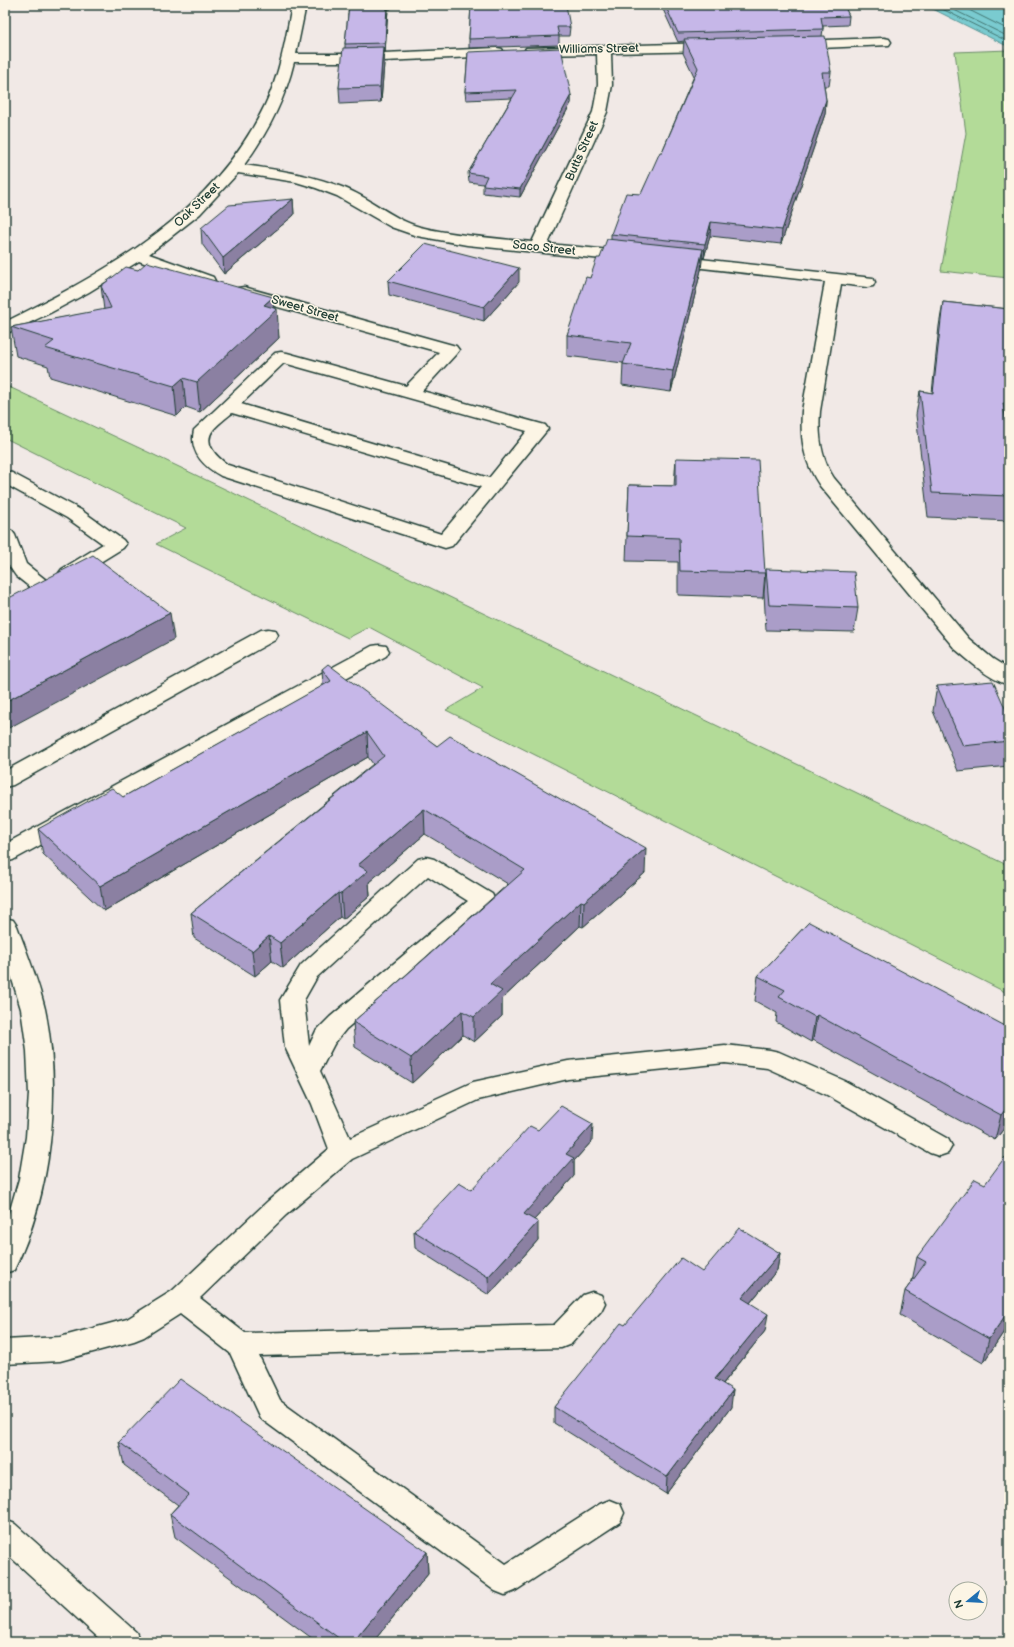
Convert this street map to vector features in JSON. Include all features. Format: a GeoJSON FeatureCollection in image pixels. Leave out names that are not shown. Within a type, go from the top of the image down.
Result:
{"type":"FeatureCollection","features":[{"type":"Feature","properties":{"kind":"street","name":"Oak Street"},"geometry":{"type":"LineString","coordinates":[[5,329],[73,294],[139,256],[183,220],[234,168],[255,138],[267,117],[279,89],[289,58],[299,5]]}},
{"type":"Feature","properties":{"kind":"street"},"geometry":{"type":"LineString","coordinates":[[782,45],[884,42]]}},
{"type":"Feature","properties":{"kind":"street","name":"Williams Street"},"geometry":{"type":"LineString","coordinates":[[289,58],[362,58],[727,46]]}},
{"type":"Feature","properties":{"kind":"street","name":"Butts Street"},"geometry":{"type":"LineString","coordinates":[[538,247],[600,112],[605,85],[604,49]]}},
{"type":"Feature","properties":{"kind":"street","name":"Saco Street"},"geometry":{"type":"LineString","coordinates":[[234,168],[298,178],[322,185],[343,193],[397,224],[417,231],[467,240],[866,282]]}},
{"type":"Feature","properties":{"kind":"street","name":"Sweet Street"},"geometry":{"type":"LineString","coordinates":[[139,256],[228,288],[450,350],[410,393]]}},
{"type":"Feature","properties":{"kind":"street"},"geometry":{"type":"LineString","coordinates":[[834,278],[811,411],[811,443],[819,470],[827,482],[962,644],[986,664],[1009,678]]}},
{"type":"Feature","properties":{"kind":"street"},"geometry":{"type":"LineString","coordinates":[[281,358],[410,393],[539,429],[445,542],[217,467],[209,460],[201,444],[203,430],[281,358]]}},
{"type":"Feature","properties":{"kind":"street"},"geometry":{"type":"LineString","coordinates":[[229,406],[493,485]]}},
{"type":"Feature","properties":{"kind":"street"},"geometry":{"type":"LineString","coordinates":[[5,477],[74,514],[116,544],[44,588],[5,615]]}},
{"type":"Feature","properties":{"kind":"street"},"geometry":{"type":"LineString","coordinates":[[5,535],[10,543],[14,559],[19,568],[44,588]]}},
{"type":"Feature","properties":{"kind":"street"},"geometry":{"type":"LineString","coordinates":[[5,780],[268,635]]}},
{"type":"Feature","properties":{"kind":"street"},"geometry":{"type":"LineString","coordinates":[[5,854],[379,651]]}},
{"type":"Feature","properties":{"kind":"street"},"geometry":{"type":"LineString","coordinates":[[308,1071],[325,1038],[338,1023],[484,900],[426,865],[309,971],[292,1000],[297,1047],[308,1071],[324,1104],[343,1152]]}},
{"type":"Feature","properties":{"kind":"street"},"geometry":{"type":"LineString","coordinates":[[5,926],[24,973],[32,1004],[38,1036],[42,1103],[40,1135],[34,1172],[24,1208],[5,1262]]}},
{"type":"Feature","properties":{"kind":"street"},"geometry":{"type":"LineString","coordinates":[[5,1352],[60,1349],[134,1329],[181,1300],[277,1208],[343,1152],[473,1092],[568,1070],[725,1054],[770,1058],[836,1088],[939,1146]]}},
{"type":"Feature","properties":{"kind":"street"},"geometry":{"type":"LineString","coordinates":[[181,1300],[240,1346],[270,1409],[505,1581],[610,1513]]}},
{"type":"Feature","properties":{"kind":"street"},"geometry":{"type":"LineString","coordinates":[[240,1346],[561,1336],[592,1303]]}},
{"type":"Feature","properties":{"kind":"street"},"geometry":{"type":"LineString","coordinates":[[5,1533],[125,1642]]}},
{"type":"Feature","properties":{"kind":"green space"},"geometry":{"type":"Polygon","coordinates":[[[1009,50],[1009,278],[941,271],[966,133],[955,52],[1009,50]]]}},
{"type":"Feature","properties":{"kind":"green space"},"geometry":{"type":"Polygon","coordinates":[[[5,385],[150,453],[1009,866],[1009,994],[446,710],[483,688],[369,627],[348,638],[156,544],[186,528],[5,438],[5,385]]]}},
{"type":"Feature","properties":{"kind":"water"},"geometry":{"type":"Polygon","coordinates":[[[925,5],[1009,5],[1009,47],[925,5]]]}},
{"type":"Feature","properties":{"kind":"building"},"geometry":{"type":"Polygon","coordinates":[[[349,5],[387,5],[385,43],[345,44],[349,5]]]}},
{"type":"Feature","properties":{"kind":"building"},"geometry":{"type":"Polygon","coordinates":[[[471,5],[566,5],[570,27],[557,27],[559,36],[469,39],[471,5]]]}},
{"type":"Feature","properties":{"kind":"building"},"geometry":{"type":"Polygon","coordinates":[[[665,5],[844,5],[849,16],[821,17],[823,29],[678,33],[665,5]]]}},
{"type":"Feature","properties":{"kind":"building"},"geometry":{"type":"Polygon","coordinates":[[[825,36],[831,72],[822,72],[826,100],[782,230],[711,222],[705,244],[611,234],[626,193],[641,194],[660,152],[662,152],[698,68],[684,39],[825,36]]]}},
{"type":"Feature","properties":{"kind":"building"},"geometry":{"type":"Polygon","coordinates":[[[383,47],[380,87],[339,88],[343,48],[383,47]]]}},
{"type":"Feature","properties":{"kind":"building"},"geometry":{"type":"Polygon","coordinates":[[[561,48],[571,95],[520,189],[483,185],[487,176],[468,173],[517,90],[465,92],[468,52],[561,48]]]}},
{"type":"Feature","properties":{"kind":"building"},"geometry":{"type":"Polygon","coordinates":[[[293,199],[223,258],[201,228],[229,205],[293,199]]]}},
{"type":"Feature","properties":{"kind":"building"},"geometry":{"type":"Polygon","coordinates":[[[607,239],[703,249],[673,371],[623,364],[631,343],[567,335],[586,277],[590,278],[597,258],[600,258],[607,239]]]}},
{"type":"Feature","properties":{"kind":"building"},"geometry":{"type":"Polygon","coordinates":[[[425,244],[519,268],[484,307],[388,281],[425,244]]]}},
{"type":"Feature","properties":{"kind":"building"},"geometry":{"type":"Polygon","coordinates":[[[147,262],[273,297],[264,305],[277,309],[197,382],[183,378],[174,386],[45,348],[54,341],[11,327],[111,308],[101,286],[126,267],[138,270],[147,262]]]}},
{"type":"Feature","properties":{"kind":"building"},"geometry":{"type":"Polygon","coordinates":[[[943,302],[1009,309],[1009,404],[1003,403],[1009,444],[1009,496],[932,493],[920,391],[933,393],[943,302]]]}},
{"type":"Feature","properties":{"kind":"building"},"geometry":{"type":"Polygon","coordinates":[[[676,458],[758,460],[765,573],[680,571],[679,538],[627,536],[629,485],[676,486],[676,458]]]}},
{"type":"Feature","properties":{"kind":"building"},"geometry":{"type":"Polygon","coordinates":[[[93,555],[170,613],[5,702],[5,600],[93,555]]]}},
{"type":"Feature","properties":{"kind":"building"},"geometry":{"type":"Polygon","coordinates":[[[766,569],[854,572],[858,608],[769,605],[766,569]]]}},
{"type":"Feature","properties":{"kind":"building"},"geometry":{"type":"Polygon","coordinates":[[[328,664],[437,746],[450,736],[646,848],[584,902],[581,901],[490,984],[502,991],[474,1017],[462,1011],[411,1058],[353,1022],[525,870],[424,809],[358,865],[368,871],[341,894],[338,893],[280,943],[269,936],[252,951],[191,913],[384,756],[367,732],[100,886],[38,829],[112,788],[123,797],[331,681],[322,669],[328,664]]]}},
{"type":"Feature","properties":{"kind":"building"},"geometry":{"type":"Polygon","coordinates":[[[993,681],[1009,717],[1009,741],[963,746],[937,686],[993,681]]]}},
{"type":"Feature","properties":{"kind":"building"},"geometry":{"type":"Polygon","coordinates":[[[809,922],[1009,1028],[1009,1105],[1001,1115],[817,1015],[815,1017],[779,997],[785,990],[758,976],[809,922]]]}},
{"type":"Feature","properties":{"kind":"building"},"geometry":{"type":"Polygon","coordinates":[[[561,1106],[593,1124],[566,1154],[574,1158],[524,1214],[538,1222],[488,1277],[414,1231],[459,1183],[471,1190],[530,1126],[538,1130],[561,1106]]]}},
{"type":"Feature","properties":{"kind":"building"},"geometry":{"type":"Polygon","coordinates":[[[1005,1157],[1009,1159],[1009,1310],[989,1339],[905,1291],[926,1262],[917,1257],[975,1179],[985,1184],[1005,1157]]]}},
{"type":"Feature","properties":{"kind":"building"},"geometry":{"type":"Polygon","coordinates":[[[739,1228],[780,1253],[742,1298],[768,1314],[715,1379],[733,1390],[667,1477],[554,1407],[621,1323],[625,1325],[681,1258],[702,1272],[739,1228]]]}},
{"type":"Feature","properties":{"kind":"building"},"geometry":{"type":"Polygon","coordinates":[[[180,1379],[427,1552],[353,1642],[344,1642],[170,1514],[189,1494],[119,1442],[180,1379]]]}}]}
